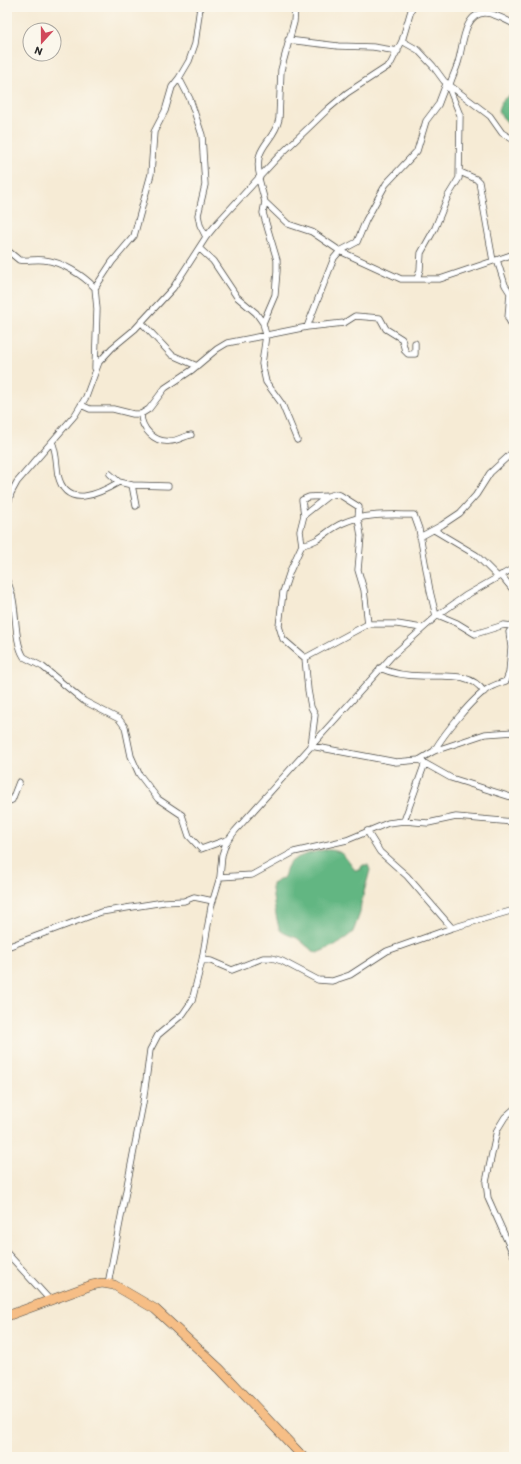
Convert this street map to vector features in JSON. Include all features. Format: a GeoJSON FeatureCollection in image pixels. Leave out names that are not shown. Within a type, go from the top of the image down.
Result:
{"type":"FeatureCollection","features":[{"type":"Feature","properties":{"kind":"main road"},"geometry":{"type":"LineString","coordinates":[[7,1316],[92,1285],[108,1284],[114,1286],[137,1297],[155,1309],[220,1369],[303,1457]]}},
{"type":"Feature","properties":{"kind":"street"},"geometry":{"type":"LineString","coordinates":[[95,370],[97,309],[95,288],[112,262],[134,236],[151,174],[154,132],[165,111],[172,87],[189,61],[196,44],[200,7]]}},
{"type":"Feature","properties":{"kind":"street"},"geometry":{"type":"LineString","coordinates":[[263,323],[275,295],[277,260],[264,213],[265,202],[259,178],[258,166],[261,152],[277,127],[279,119],[281,75],[288,40],[294,22],[295,7]]}},
{"type":"Feature","properties":{"kind":"street"},"geometry":{"type":"LineString","coordinates":[[7,507],[9,497],[17,482],[52,442],[81,405],[95,370],[112,348],[141,322],[173,288],[206,237],[259,178],[328,108],[387,68],[398,51],[412,7]]}},
{"type":"Feature","properties":{"kind":"street"},"geometry":{"type":"LineString","coordinates":[[307,327],[334,258],[340,251],[357,242],[367,218],[386,184],[417,151],[426,121],[438,104],[448,85],[459,60],[464,34],[474,18],[487,13],[514,24]]}},
{"type":"Feature","properties":{"kind":"street"},"geometry":{"type":"LineString","coordinates":[[288,40],[338,46],[373,46],[398,51]]}},
{"type":"Feature","properties":{"kind":"street"},"geometry":{"type":"LineString","coordinates":[[402,41],[418,50],[448,85],[490,116],[502,133],[514,140]]}},
{"type":"Feature","properties":{"kind":"street"},"geometry":{"type":"LineString","coordinates":[[179,78],[185,87],[202,130],[205,185],[198,215],[200,225],[206,237]]}},
{"type":"Feature","properties":{"kind":"street"},"geometry":{"type":"LineString","coordinates":[[417,279],[420,270],[421,253],[435,228],[448,196],[458,181],[460,172],[460,114],[449,91],[448,85]]}},
{"type":"Feature","properties":{"kind":"street"},"geometry":{"type":"LineString","coordinates":[[460,172],[476,179],[478,182],[495,260],[510,293],[508,318],[514,329]]}},
{"type":"Feature","properties":{"kind":"street"},"geometry":{"type":"LineString","coordinates":[[265,202],[288,224],[316,234],[340,251],[394,276],[405,279],[440,279],[514,254]]}},
{"type":"Feature","properties":{"kind":"street"},"geometry":{"type":"LineString","coordinates":[[199,248],[211,259],[237,297],[256,313],[263,323],[266,335],[262,364],[266,382],[282,404],[297,440]]}},
{"type":"Feature","properties":{"kind":"street"},"geometry":{"type":"LineString","coordinates":[[7,250],[19,260],[39,259],[55,262],[78,274],[95,288]]}},
{"type":"Feature","properties":{"kind":"street"},"geometry":{"type":"LineString","coordinates":[[81,405],[90,409],[113,409],[133,414],[141,414],[149,410],[165,388],[197,366],[224,344],[307,327],[344,323],[355,316],[379,318],[386,329],[402,338],[406,353],[412,355],[415,354],[415,343]]}},
{"type":"Feature","properties":{"kind":"street"},"geometry":{"type":"LineString","coordinates":[[141,322],[172,355],[197,366]]}},
{"type":"Feature","properties":{"kind":"street"},"geometry":{"type":"LineString","coordinates":[[141,414],[144,428],[160,439],[170,441],[191,435]]}},
{"type":"Feature","properties":{"kind":"street"},"geometry":{"type":"LineString","coordinates":[[52,442],[57,456],[61,483],[69,493],[80,496],[91,496],[101,493],[119,482]]}},
{"type":"Feature","properties":{"kind":"street"},"geometry":{"type":"LineString","coordinates":[[420,536],[434,530],[460,513],[476,495],[490,473],[514,451]]}},
{"type":"Feature","properties":{"kind":"street"},"geometry":{"type":"LineString","coordinates":[[110,474],[119,482],[132,485],[168,486]]}},
{"type":"Feature","properties":{"kind":"street"},"geometry":{"type":"LineString","coordinates":[[132,485],[136,506]]}},
{"type":"Feature","properties":{"kind":"street"},"geometry":{"type":"LineString","coordinates":[[311,746],[315,715],[311,707],[306,683],[305,658],[283,639],[279,626],[280,609],[285,588],[302,545],[300,531],[304,515],[303,499],[335,494],[340,495],[358,506],[361,510],[358,518],[361,528],[358,570],[364,590],[368,624]]}},
{"type":"Feature","properties":{"kind":"street"},"geometry":{"type":"LineString","coordinates":[[304,515],[328,496]]}},
{"type":"Feature","properties":{"kind":"street"},"geometry":{"type":"LineString","coordinates":[[302,545],[320,540],[341,524],[358,518],[380,515],[414,515],[437,615]]}},
{"type":"Feature","properties":{"kind":"street"},"geometry":{"type":"LineString","coordinates":[[434,530],[476,555],[500,576],[514,591]]}},
{"type":"Feature","properties":{"kind":"street"},"geometry":{"type":"LineString","coordinates":[[108,1284],[143,1102],[150,1050],[158,1035],[188,1009],[192,1001],[202,960],[213,901],[220,876],[222,855],[229,839],[380,668],[422,628],[437,615],[465,596],[514,568]]}},
{"type":"Feature","properties":{"kind":"street"},"geometry":{"type":"LineString","coordinates":[[7,581],[13,597],[22,654],[24,657],[43,667],[84,701],[115,716],[123,724],[135,767],[155,796],[182,815],[187,832],[200,849],[229,839]]}},
{"type":"Feature","properties":{"kind":"street"},"geometry":{"type":"LineString","coordinates":[[437,615],[457,623],[475,634],[504,625],[513,625],[509,632],[511,647],[509,673],[506,681]]}},
{"type":"Feature","properties":{"kind":"street"},"geometry":{"type":"LineString","coordinates":[[305,658],[368,624],[397,624],[422,628]]}},
{"type":"Feature","properties":{"kind":"street"},"geometry":{"type":"LineString","coordinates":[[380,668],[389,672],[412,676],[460,677],[474,682],[484,692]]}},
{"type":"Feature","properties":{"kind":"street"},"geometry":{"type":"LineString","coordinates":[[404,821],[422,761],[434,751],[446,731],[484,692],[492,686],[514,680]]}},
{"type":"Feature","properties":{"kind":"street"},"geometry":{"type":"LineString","coordinates":[[434,751],[485,734],[514,732]]}},
{"type":"Feature","properties":{"kind":"street"},"geometry":{"type":"LineString","coordinates":[[311,746],[388,762],[422,761],[451,778],[514,798]]}},
{"type":"Feature","properties":{"kind":"street"},"geometry":{"type":"LineString","coordinates":[[7,802],[12,800],[19,782]]}},
{"type":"Feature","properties":{"kind":"street"},"geometry":{"type":"LineString","coordinates":[[220,876],[252,875],[294,852],[344,841],[383,824],[404,821],[428,823],[456,817],[514,822]]}},
{"type":"Feature","properties":{"kind":"street"},"geometry":{"type":"LineString","coordinates":[[367,831],[380,852],[407,876],[452,928]]}},
{"type":"Feature","properties":{"kind":"street"},"geometry":{"type":"LineString","coordinates":[[7,947],[101,912],[164,902],[184,902],[194,897],[213,901]]}},
{"type":"Feature","properties":{"kind":"street"},"geometry":{"type":"LineString","coordinates":[[202,960],[211,961],[232,970],[263,958],[272,958],[282,961],[318,980],[332,981],[350,975],[383,953],[452,928],[514,910]]}},
{"type":"Feature","properties":{"kind":"street"},"geometry":{"type":"LineString","coordinates":[[514,1109],[505,1117],[497,1130],[486,1182],[488,1198],[514,1256]]}},
{"type":"Feature","properties":{"kind":"street"},"geometry":{"type":"LineString","coordinates":[[7,1253],[50,1300]]}},
{"type":"Feature","properties":{"kind":"green space"},"geometry":{"type":"Polygon","coordinates":[[[514,93],[514,130],[498,112],[503,100],[514,93]]]}},
{"type":"Feature","properties":{"kind":"green space"},"geometry":{"type":"Polygon","coordinates":[[[324,850],[340,852],[355,870],[361,870],[363,865],[368,865],[370,870],[361,903],[360,913],[353,932],[340,943],[317,953],[297,938],[280,930],[272,884],[283,878],[287,867],[293,860],[304,855],[324,850]]]}}]}
